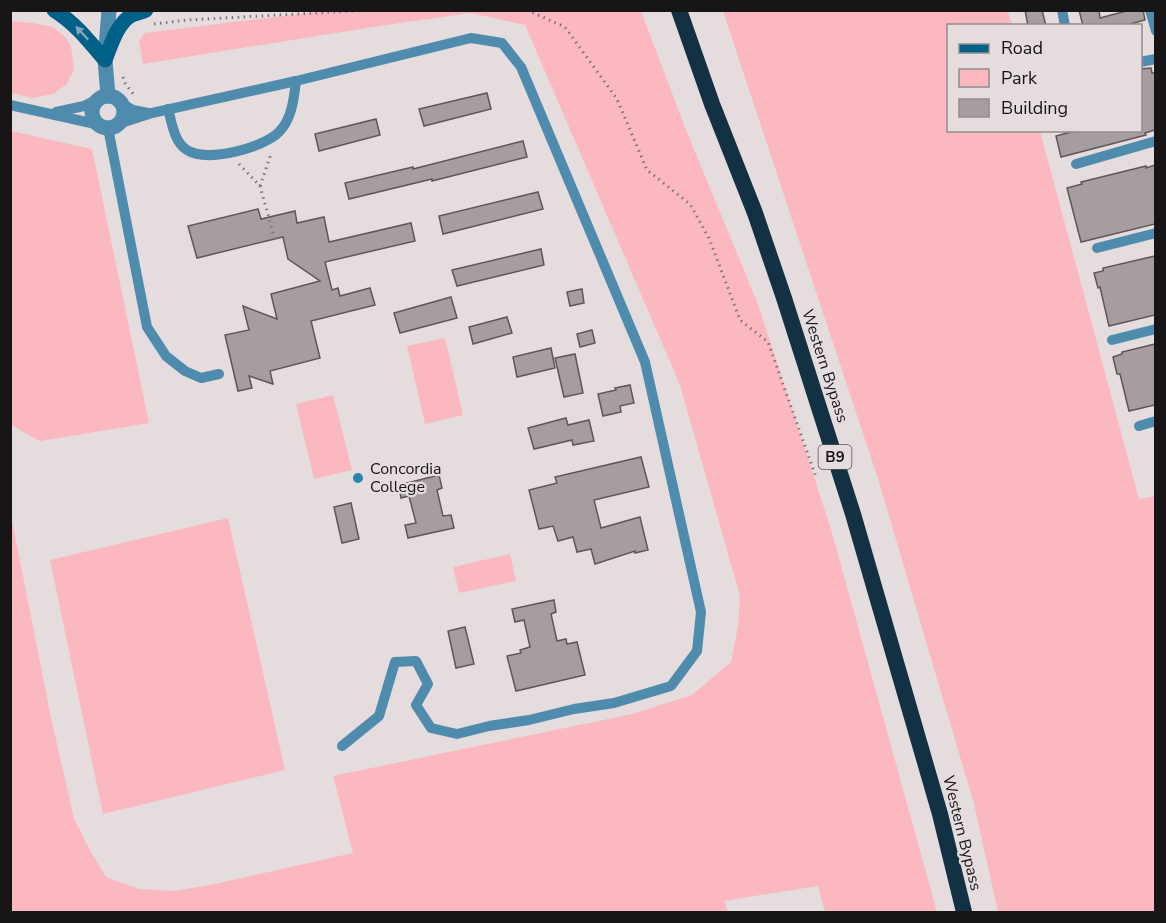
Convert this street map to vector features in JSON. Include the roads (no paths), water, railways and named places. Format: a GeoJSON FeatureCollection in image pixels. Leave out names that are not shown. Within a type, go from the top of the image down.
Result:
{"type":"FeatureCollection","features":[{"type":"Feature","properties":{"kind":"highway","name":"Western Bypass"},"geometry":{"type":"LineString","coordinates":[[679,10],[712,104],[755,213],[853,513],[940,814],[964,912]]}},
{"type":"Feature","properties":{"kind":"main road"},"geometry":{"type":"LineString","coordinates":[[54,10],[84,35],[105,60],[123,23],[131,15],[147,18]]}},
{"type":"Feature","properties":{"kind":"street"},"geometry":{"type":"LineString","coordinates":[[103,98],[109,10]]}},
{"type":"Feature","properties":{"kind":"street"},"geometry":{"type":"LineString","coordinates":[[103,98],[116,98],[122,104],[124,112],[121,121],[109,126],[96,122],[92,108],[103,98]]}},
{"type":"Feature","properties":{"kind":"lane"},"geometry":{"type":"LineString","coordinates":[[1150,10],[1155,31]]}},
{"type":"Feature","properties":{"kind":"lane"},"geometry":{"type":"LineString","coordinates":[[10,105],[109,126],[168,109],[296,81],[471,38],[502,43],[521,66],[645,362],[701,612],[697,651],[671,686],[614,703],[457,734],[431,728],[417,705],[428,684],[416,661],[395,662],[379,716],[342,746]]}},
{"type":"Feature","properties":{"kind":"lane"},"geometry":{"type":"LineString","coordinates":[[168,109],[175,135],[187,150],[202,155],[230,154],[263,142],[279,132],[294,100],[296,81]]}},
{"type":"Feature","properties":{"kind":"lane"},"geometry":{"type":"LineString","coordinates":[[50,113],[84,106],[103,98]]}},
{"type":"Feature","properties":{"kind":"lane"},"geometry":{"type":"LineString","coordinates":[[122,104],[133,110],[152,113]]}},
{"type":"Feature","properties":{"kind":"lane"},"geometry":{"type":"LineString","coordinates":[[109,126],[147,327],[166,356],[185,371],[201,378],[219,374]]}},
{"type":"Feature","properties":{"kind":"lane"},"geometry":{"type":"LineString","coordinates":[[1076,164],[1155,141]]}},
{"type":"Feature","properties":{"kind":"lane"},"geometry":{"type":"LineString","coordinates":[[1097,248],[1155,233]]}},
{"type":"Feature","properties":{"kind":"lane"},"geometry":{"type":"LineString","coordinates":[[1112,340],[1155,329]]}},
{"type":"Feature","properties":{"kind":"lane"},"geometry":{"type":"LineString","coordinates":[[1139,426],[1155,421]]}},
{"type":"Feature","properties":{"kind":"place","name":"Concordia College"},"geometry":{"type":"Point","coordinates":[358,478]}}]}
